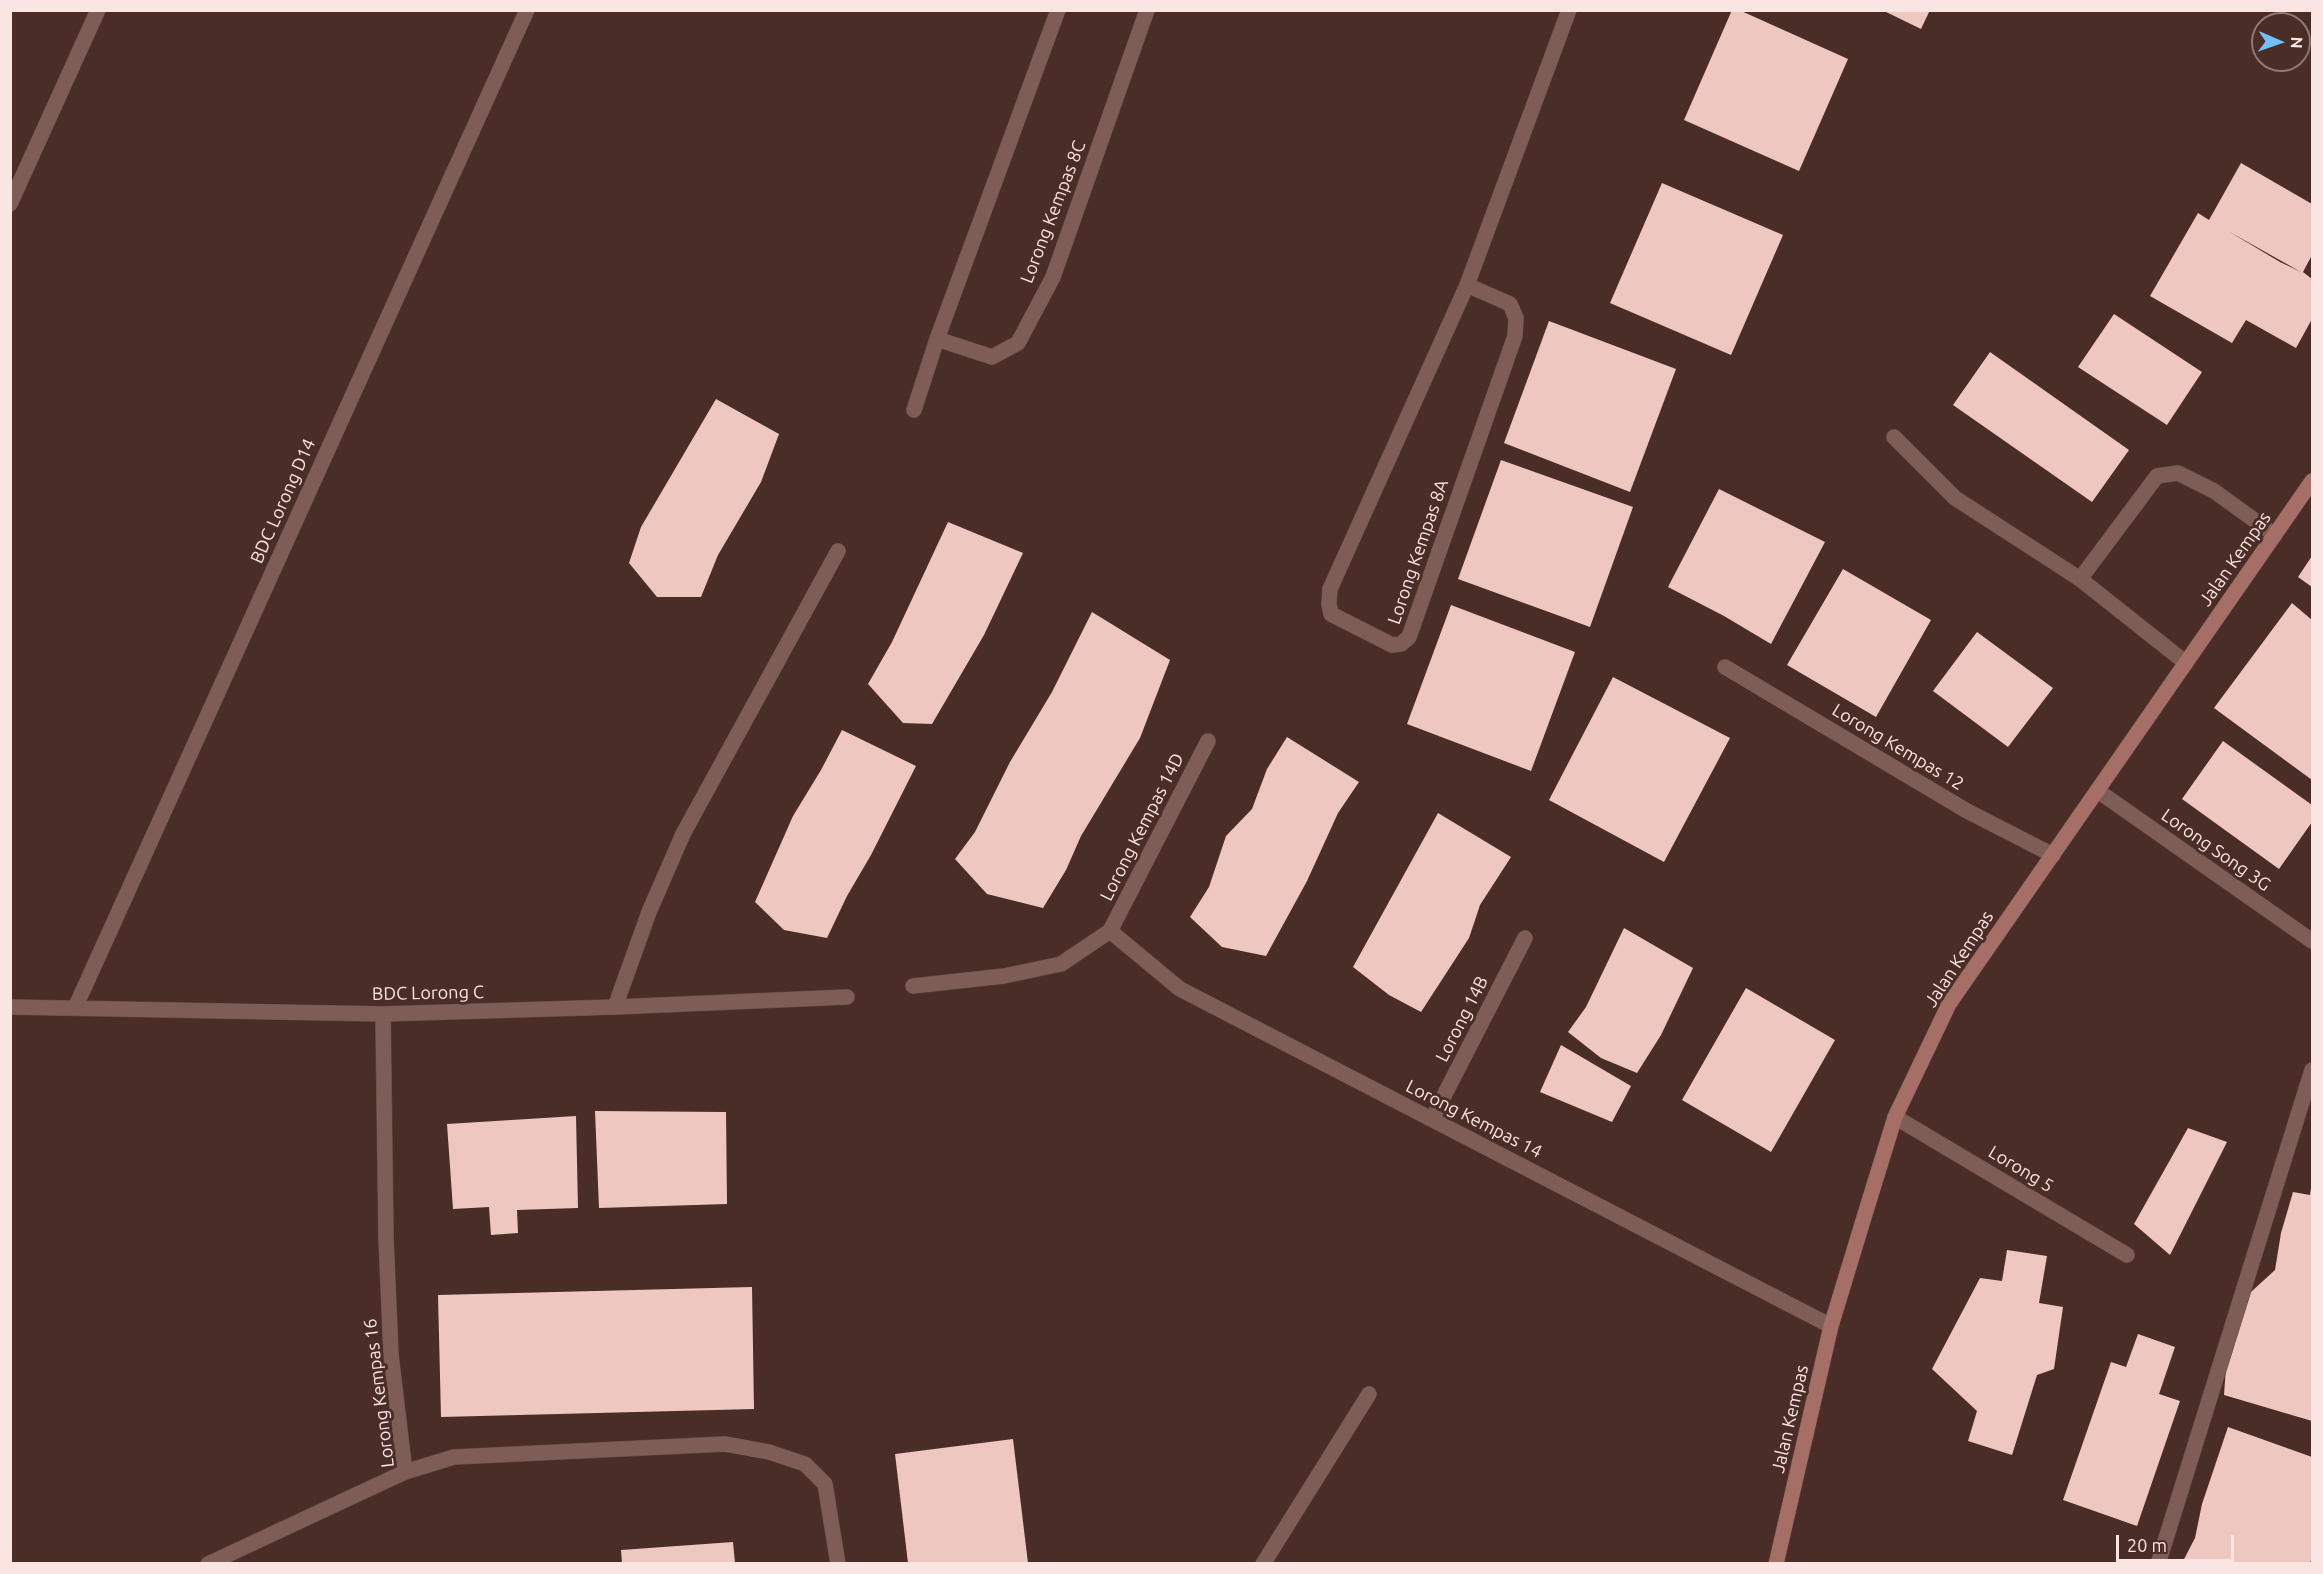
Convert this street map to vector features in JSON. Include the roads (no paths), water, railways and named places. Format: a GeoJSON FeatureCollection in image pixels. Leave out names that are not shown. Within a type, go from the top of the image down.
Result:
{"type":"FeatureCollection","features":[{"type":"Feature","properties":{"kind":"street"},"geometry":{"type":"LineString","coordinates":[[10,204],[99,10]]}},
{"type":"Feature","properties":{"kind":"street","name":"BDC Lorong D14"},"geometry":{"type":"LineString","coordinates":[[75,1008],[527,10]]}},
{"type":"Feature","properties":{"kind":"street"},"geometry":{"type":"LineString","coordinates":[[914,410],[937,339],[1058,10]]}},
{"type":"Feature","properties":{"kind":"street","name":"Lorong Kempas 8C"},"geometry":{"type":"LineString","coordinates":[[937,339],[992,357],[1018,343],[1053,277],[1147,10]]}},
{"type":"Feature","properties":{"kind":"street","name":"Lorong Kempas 8A"},"geometry":{"type":"LineString","coordinates":[[1467,285],[1510,304],[1516,318],[1515,336],[1409,637],[1401,644],[1392,645],[1331,614],[1330,589],[1467,285],[1569,10]]}},
{"type":"Feature","properties":{"kind":"street"},"geometry":{"type":"LineString","coordinates":[[1894,437],[1955,498],[2080,579],[2186,663]]}},
{"type":"Feature","properties":{"kind":"street"},"geometry":{"type":"LineString","coordinates":[[2080,579],[2157,476],[2178,473],[2214,491],[2275,535]]}},
{"type":"Feature","properties":{"kind":"street","name":"Jalan Kempas"},"geometry":{"type":"LineString","coordinates":[[1776,1563],[1831,1326],[1895,1117],[1949,1004],[2313,481]]}},
{"type":"Feature","properties":{"kind":"street"},"geometry":{"type":"LineString","coordinates":[[615,1007],[649,912],[683,834],[838,551]]}},
{"type":"Feature","properties":{"kind":"street","name":"Lorong Kempas 12"},"geometry":{"type":"LineString","coordinates":[[1725,667],[1966,811],[2053,855]]}},
{"type":"Feature","properties":{"kind":"street","name":"Lorong Kempas 14D"},"geometry":{"type":"LineString","coordinates":[[1110,930],[1209,741]]}},
{"type":"Feature","properties":{"kind":"street","name":"Lorong Song 3G"},"geometry":{"type":"LineString","coordinates":[[2098,790],[2313,941]]}},
{"type":"Feature","properties":{"kind":"street"},"geometry":{"type":"LineString","coordinates":[[913,986],[1004,976],[1061,964],[1110,930]]}},
{"type":"Feature","properties":{"kind":"street","name":"Lorong Kempas 14"},"geometry":{"type":"LineString","coordinates":[[1110,930],[1180,989],[1831,1326]]}},
{"type":"Feature","properties":{"kind":"street","name":"Lorong 14B"},"geometry":{"type":"LineString","coordinates":[[1432,1119],[1526,938]]}},
{"type":"Feature","properties":{"kind":"street","name":"BDC Lorong C"},"geometry":{"type":"LineString","coordinates":[[10,1007],[383,1014],[847,997]]}},
{"type":"Feature","properties":{"kind":"street","name":"Lorong Kempas 16"},"geometry":{"type":"LineString","coordinates":[[383,1014],[386,1238],[391,1355],[405,1473],[454,1457],[725,1444],[769,1452],[805,1464],[825,1484],[838,1563]]}},
{"type":"Feature","properties":{"kind":"street"},"geometry":{"type":"LineString","coordinates":[[2158,1563],[2313,1070]]}},
{"type":"Feature","properties":{"kind":"street","name":"Lorong 5"},"geometry":{"type":"LineString","coordinates":[[1895,1117],[2127,1255]]}},
{"type":"Feature","properties":{"kind":"street"},"geometry":{"type":"LineString","coordinates":[[1263,1563],[1369,1394]]}},
{"type":"Feature","properties":{"kind":"street"},"geometry":{"type":"LineString","coordinates":[[208,1563],[405,1473]]}}]}
